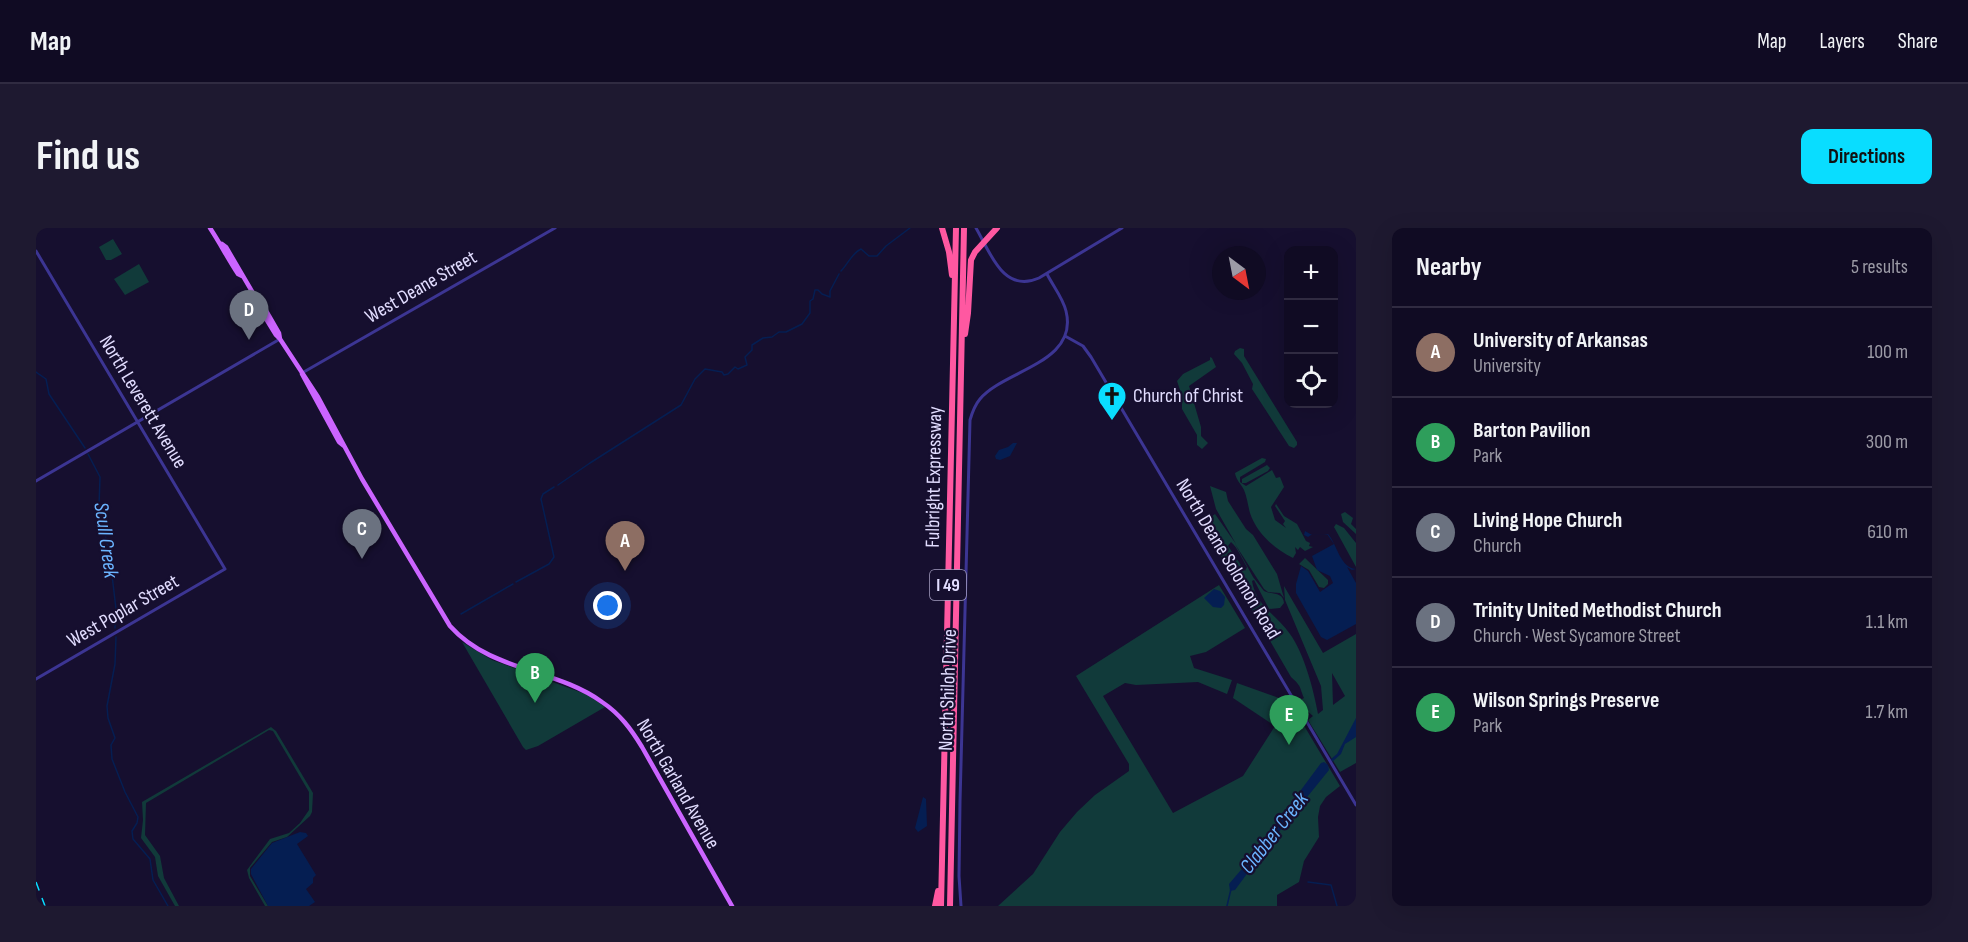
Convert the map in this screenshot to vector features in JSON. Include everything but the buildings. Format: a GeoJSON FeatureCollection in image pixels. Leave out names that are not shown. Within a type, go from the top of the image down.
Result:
{"type":"FeatureCollection","features":[{"type":"Feature","properties":{"kind":"highway"},"geometry":{"type":"LineString","coordinates":[[942,228],[949,252],[955,290]]}},
{"type":"Feature","properties":{"kind":"highway","name":"Fulbright Expressway"},"geometry":{"type":"LineString","coordinates":[[950,906],[964,228]]}},
{"type":"Feature","properties":{"kind":"highway"},"geometry":{"type":"LineString","coordinates":[[961,351],[969,313],[970,264],[975,252],[997,228]]}},
{"type":"Feature","properties":{"kind":"highway","name":"Fulbright Expressway"},"geometry":{"type":"LineString","coordinates":[[941,906],[956,230]]}},
{"type":"Feature","properties":{"kind":"highway"},"geometry":{"type":"LineString","coordinates":[[935,906],[941,879]]}},
{"type":"Feature","properties":{"kind":"highway"},"geometry":{"type":"LineString","coordinates":[[950,896],[955,906]]}},
{"type":"Feature","properties":{"kind":"main road","name":"North Garland Avenue"},"geometry":{"type":"LineString","coordinates":[[210,228],[215,231],[226,247],[270,326],[302,373],[304,381],[339,442],[344,446],[455,632],[473,647],[493,658],[589,694],[608,706],[626,722],[732,906]]}},
{"type":"Feature","properties":{"kind":"street","name":"West Deane Street"},"geometry":{"type":"LineString","coordinates":[[302,373],[555,228]]}},
{"type":"Feature","properties":{"kind":"street"},"geometry":{"type":"LineString","coordinates":[[976,228],[1005,276],[1025,282],[1034,281],[1047,274],[1122,228]]}},
{"type":"Feature","properties":{"kind":"street","name":"North Leverett Avenue"},"geometry":{"type":"LineString","coordinates":[[36,250],[225,569]]}},
{"type":"Feature","properties":{"kind":"street"},"geometry":{"type":"LineString","coordinates":[[1047,274],[1066,311],[1065,336]]}},
{"type":"Feature","properties":{"kind":"street","name":"North Deane Solomon Road"},"geometry":{"type":"LineString","coordinates":[[1065,336],[1083,346],[1092,357],[1356,805]]}},
{"type":"Feature","properties":{"kind":"street","name":"North Shiloh Drive"},"geometry":{"type":"LineString","coordinates":[[961,906],[959,884],[960,771],[970,420],[975,406],[985,394],[1052,354],[1065,336]]}},
{"type":"Feature","properties":{"kind":"street"},"geometry":{"type":"LineString","coordinates":[[36,481],[280,339]]}},
{"type":"Feature","properties":{"kind":"street","name":"West Poplar Street"},"geometry":{"type":"LineString","coordinates":[[36,679],[225,569]]}},
{"type":"Feature","properties":{"kind":"green space"},"geometry":{"type":"Polygon","coordinates":[[[113,239],[122,254],[106,260],[99,247],[113,239]]]}},
{"type":"Feature","properties":{"kind":"green space"},"geometry":{"type":"Polygon","coordinates":[[[139,264],[149,282],[125,295],[114,279],[139,264]]]}},
{"type":"Feature","properties":{"kind":"green space"},"geometry":{"type":"Polygon","coordinates":[[[1240,348],[1244,349],[1244,356],[1297,442],[1294,448],[1289,446],[1252,389],[1253,384],[1242,363],[1234,354],[1240,348]]]}},
{"type":"Feature","properties":{"kind":"green space"},"geometry":{"type":"Polygon","coordinates":[[[1210,357],[1216,367],[1189,386],[1201,427],[1201,436],[1208,443],[1202,449],[1197,445],[1197,435],[1182,409],[1182,396],[1177,381],[1183,374],[1210,360],[1210,357]]]}},
{"type":"Feature","properties":{"kind":"green space"},"geometry":{"type":"Polygon","coordinates":[[[1262,458],[1266,459],[1265,462],[1240,477],[1240,482],[1246,486],[1272,470],[1276,478],[1280,477],[1284,487],[1271,507],[1275,520],[1286,528],[1276,504],[1284,516],[1297,524],[1306,541],[1310,543],[1309,546],[1313,547],[1305,551],[1300,547],[1298,550],[1295,547],[1296,553],[1293,558],[1279,550],[1262,534],[1253,521],[1244,490],[1237,480],[1235,473],[1262,458]]]}},
{"type":"Feature","properties":{"kind":"green space"},"geometry":{"type":"Polygon","coordinates":[[[1267,465],[1270,468],[1268,471],[1242,483],[1242,479],[1267,465]]]}},
{"type":"Feature","properties":{"kind":"green space"},"geometry":{"type":"Polygon","coordinates":[[[1210,486],[1226,492],[1228,501],[1246,529],[1253,535],[1277,574],[1284,598],[1280,593],[1268,592],[1282,597],[1284,603],[1280,608],[1269,609],[1254,580],[1252,581],[1254,590],[1262,604],[1285,627],[1300,651],[1318,714],[1323,710],[1321,686],[1285,600],[1284,586],[1323,653],[1356,634],[1356,763],[1340,772],[1308,720],[1313,716],[1300,700],[1304,698],[1300,687],[1291,677],[1202,524],[1215,514],[1236,544],[1216,509],[1210,486]],[[1231,542],[1228,546],[1245,571],[1247,567],[1231,542]],[[1235,544],[1253,577],[1264,591],[1268,592],[1235,544]],[[1332,673],[1333,705],[1345,696],[1332,673]]]}},
{"type":"Feature","properties":{"kind":"green space"},"geometry":{"type":"Polygon","coordinates":[[[1345,512],[1353,518],[1351,524],[1356,529],[1356,534],[1343,522],[1341,514],[1345,512]]]}},
{"type":"Feature","properties":{"kind":"green space"},"geometry":{"type":"Polygon","coordinates":[[[1336,524],[1344,528],[1356,543],[1356,567],[1334,527],[1336,524]]]}},
{"type":"Feature","properties":{"kind":"green space"},"geometry":{"type":"Polygon","coordinates":[[[1305,558],[1328,580],[1324,588],[1319,587],[1309,570],[1299,564],[1305,558]]]}},
{"type":"Feature","properties":{"kind":"green space"},"geometry":{"type":"Polygon","coordinates":[[[1219,585],[1245,628],[1206,652],[1190,656],[1194,668],[1232,680],[1227,694],[1198,682],[1136,685],[1125,683],[1103,696],[1173,813],[1243,776],[1275,726],[1233,698],[1237,683],[1290,702],[1340,786],[1326,797],[1320,806],[1319,837],[1304,861],[1299,882],[1277,895],[1277,906],[998,906],[1033,874],[1060,832],[1077,812],[1095,795],[1129,771],[1129,764],[1076,676],[1219,585]]]}},
{"type":"Feature","properties":{"kind":"green space"},"geometry":{"type":"Polygon","coordinates":[[[462,642],[492,660],[588,695],[605,707],[538,746],[526,750],[462,642]]]}},
{"type":"Feature","properties":{"kind":"green space"},"geometry":{"type":"Polygon","coordinates":[[[271,727],[276,731],[313,793],[310,816],[287,837],[272,842],[250,868],[250,876],[268,906],[265,906],[249,878],[247,870],[270,839],[289,833],[309,810],[309,792],[273,731],[269,730],[146,803],[145,835],[160,856],[164,878],[179,906],[175,906],[158,876],[155,857],[141,838],[142,802],[271,727]]]}},
{"type":"Feature","properties":{"kind":"water"},"geometry":{"type":"Polygon","coordinates":[[[1017,443],[1010,456],[1000,460],[996,459],[995,456],[999,450],[1017,443]]]}},
{"type":"Feature","properties":{"kind":"water"},"geometry":{"type":"Polygon","coordinates":[[[1305,531],[1312,535],[1308,537],[1304,535],[1305,531]]]}},
{"type":"Feature","properties":{"kind":"water"},"geometry":{"type":"Polygon","coordinates":[[[1334,544],[1346,565],[1356,569],[1352,570],[1347,567],[1356,583],[1356,624],[1327,640],[1321,637],[1296,593],[1301,566],[1308,571],[1320,592],[1333,583],[1330,576],[1317,570],[1312,556],[1334,544]]]}},
{"type":"Feature","properties":{"kind":"water"},"geometry":{"type":"Polygon","coordinates":[[[1214,589],[1220,591],[1225,597],[1221,608],[1213,607],[1204,598],[1214,589]]]}},
{"type":"Feature","properties":{"kind":"water"},"geometry":{"type":"Polygon","coordinates":[[[1356,718],[1356,737],[1345,744],[1341,754],[1332,762],[1331,759],[1337,754],[1356,718]]]}},
{"type":"Feature","properties":{"kind":"water"},"geometry":{"type":"Polygon","coordinates":[[[1324,762],[1328,765],[1329,770],[1235,890],[1230,891],[1229,884],[1324,762]]]}},
{"type":"Feature","properties":{"kind":"water"},"geometry":{"type":"Polygon","coordinates":[[[923,797],[926,799],[927,826],[918,832],[915,828],[923,797]]]}},
{"type":"Feature","properties":{"kind":"water"},"geometry":{"type":"Polygon","coordinates":[[[300,832],[308,836],[297,844],[316,875],[313,883],[306,889],[315,902],[309,906],[268,906],[251,874],[251,869],[272,843],[300,832]]]}},
{"type":"Feature","properties":{"kind":"waterway"},"geometry":{"type":"LineString","coordinates":[[841,271],[861,249],[869,256],[877,256],[886,246],[910,228]]}},
{"type":"Feature","properties":{"kind":"waterway"},"geometry":{"type":"LineString","coordinates":[[558,485],[681,405],[695,379],[705,369],[722,372],[724,375],[728,374],[735,367],[738,369],[747,365],[745,357],[752,350],[752,345],[763,338],[786,332],[802,324],[810,313],[810,301],[813,299],[815,290],[830,297],[830,291],[839,274]]}},
{"type":"Feature","properties":{"kind":"waterway","name":"Scull Creek"},"geometry":{"type":"LineString","coordinates":[[36,372],[46,379],[49,394],[85,448]]}},
{"type":"Feature","properties":{"kind":"waterway","name":"Scull Creek"},"geometry":{"type":"LineString","coordinates":[[88,454],[100,477],[99,506],[110,558],[116,609],[115,628]]}},
{"type":"Feature","properties":{"kind":"waterway"},"geometry":{"type":"LineString","coordinates":[[516,582],[549,564],[554,557],[541,499],[543,494],[554,487]]}},
{"type":"Feature","properties":{"kind":"waterway"},"geometry":{"type":"LineString","coordinates":[[461,614],[513,584]]}},
{"type":"Feature","properties":{"kind":"waterway","name":"Scull Creek"},"geometry":{"type":"LineString","coordinates":[[116,637],[115,664],[107,706],[108,718],[115,738],[111,745],[112,759],[138,817],[132,831],[133,839],[150,859],[153,880],[168,906]]}},
{"type":"Feature","properties":{"kind":"waterway"},"geometry":{"type":"LineString","coordinates":[[1308,882],[1331,885],[1337,906]]}},
{"type":"Feature","properties":{"kind":"waterway","name":"Clabber Creek"},"geometry":{"type":"LineString","coordinates":[[1227,906],[1231,889]]}},
{"type":"Feature","properties":{"kind":"railway"},"geometry":{"type":"LineString","coordinates":[[36,882],[45,906]]}},
{"type":"Feature","properties":{"kind":"place","name":"Trinity United Methodist Church"},"geometry":{"type":"Point","coordinates":[249,340]}},
{"type":"Feature","properties":{"kind":"place","name":"Church of Christ"},"geometry":{"type":"Point","coordinates":[1112,422]}},
{"type":"Feature","properties":{"kind":"place","name":"Living Hope Church"},"geometry":{"type":"Point","coordinates":[362,559]}},
{"type":"Feature","properties":{"kind":"place","name":"University of Arkansas"},"geometry":{"type":"Point","coordinates":[625,571]}},
{"type":"Feature","properties":{"kind":"place","name":"Barton Pavilion"},"geometry":{"type":"Point","coordinates":[535,703]}},
{"type":"Feature","properties":{"kind":"place","name":"Wilson Springs Preserve"},"geometry":{"type":"Point","coordinates":[1289,745]}}]}
